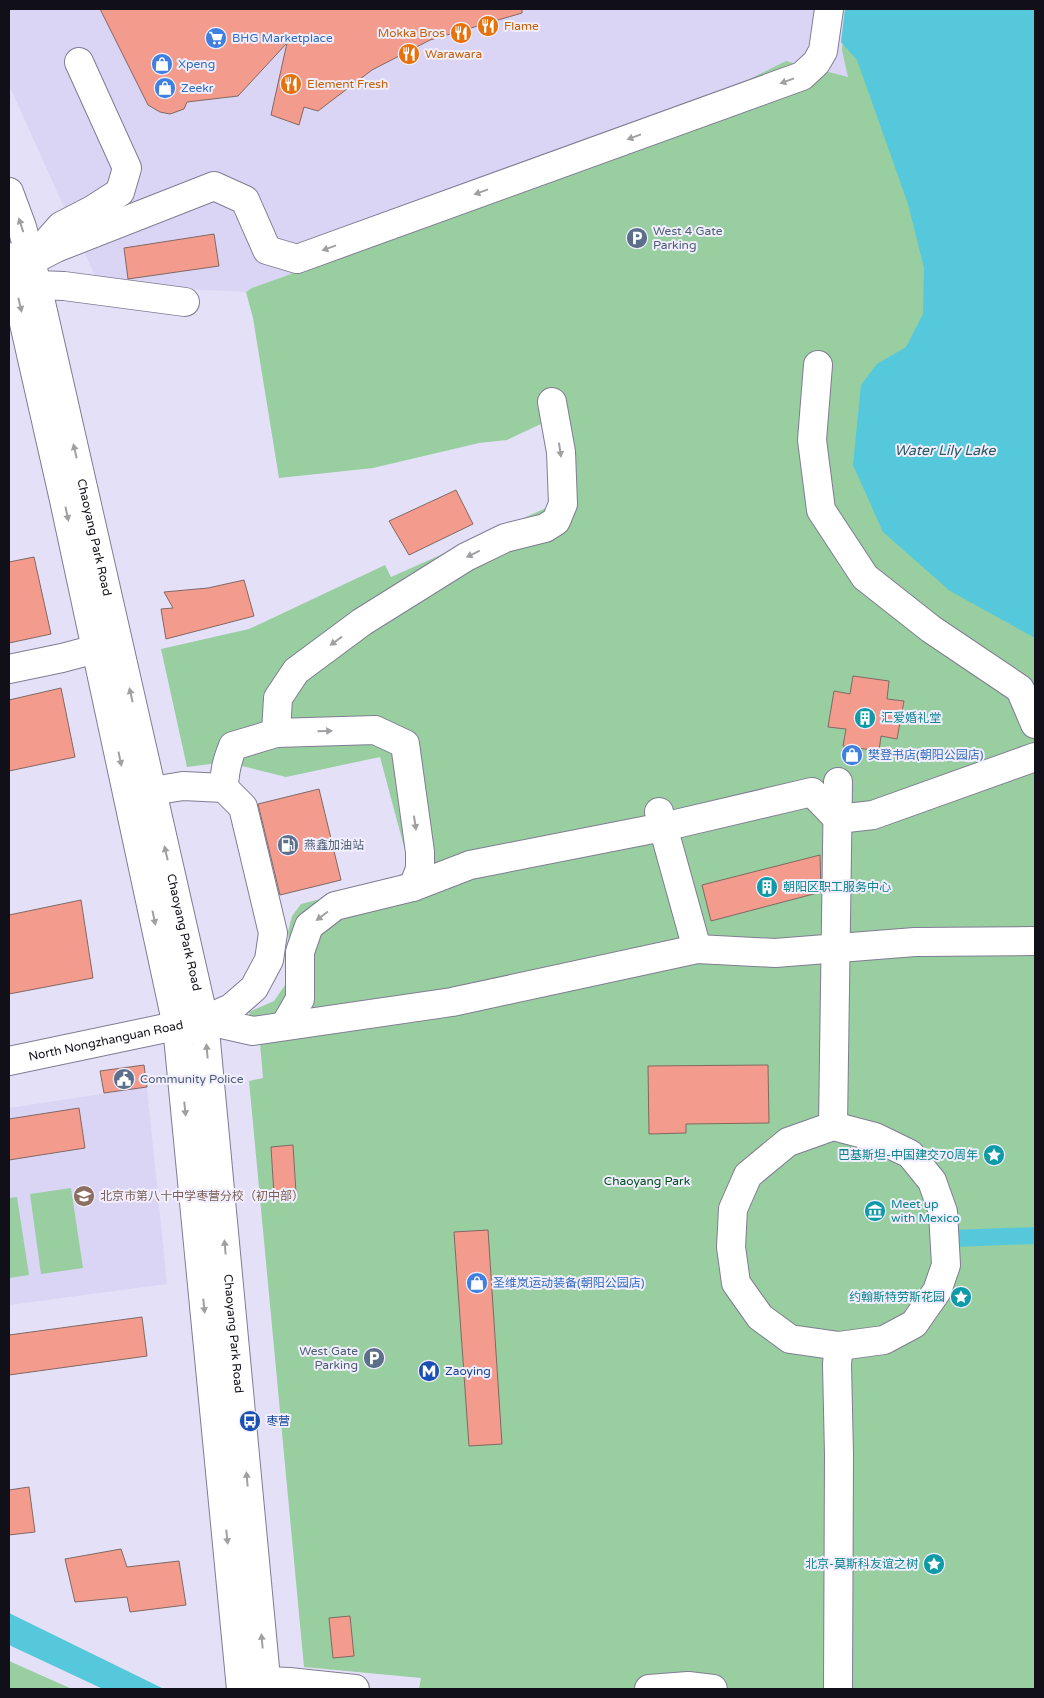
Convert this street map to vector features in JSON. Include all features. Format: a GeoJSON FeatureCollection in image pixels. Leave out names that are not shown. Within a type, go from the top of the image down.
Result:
{"type":"FeatureCollection","features":[{"type":"Feature","properties":{"kind":"main road"},"geometry":{"type":"LineString","coordinates":[[26,268],[56,248],[214,186],[245,200],[267,250],[297,259],[802,76],[816,63],[823,51],[829,9]]}},
{"type":"Feature","properties":{"kind":"main road"},"geometry":{"type":"LineString","coordinates":[[26,268],[61,226],[92,210],[120,192],[127,168],[78,62]]}},
{"type":"Feature","properties":{"kind":"main road","name":"Chaoyang Park Road"},"geometry":{"type":"LineString","coordinates":[[9,192],[22,227],[26,268],[62,490],[177,1026],[254,1686]]}},
{"type":"Feature","properties":{"kind":"main road"},"geometry":{"type":"LineString","coordinates":[[26,268],[64,286],[185,302]]}},
{"type":"Feature","properties":{"kind":"main road","name":"Chaoyang Park Road"},"geometry":{"type":"LineString","coordinates":[[26,268],[152,790],[204,1020],[254,1686]]}},
{"type":"Feature","properties":{"kind":"main road"},"geometry":{"type":"LineString","coordinates":[[818,365],[812,440],[821,510],[865,576],[931,629],[1020,689],[1035,724]]}},
{"type":"Feature","properties":{"kind":"main road"},"geometry":{"type":"LineString","coordinates":[[276,733],[278,698],[296,671],[362,622],[466,557],[505,538],[545,528],[556,522],[563,504],[561,452],[552,402]]}},
{"type":"Feature","properties":{"kind":"main road"},"geometry":{"type":"LineString","coordinates":[[9,669],[68,657],[96,649]]}},
{"type":"Feature","properties":{"kind":"main road"},"geometry":{"type":"LineString","coordinates":[[204,1020],[231,1008],[254,988],[269,960],[273,933],[242,807],[224,788],[226,762],[233,746],[276,733],[374,730],[405,744],[420,852],[420,869],[413,887]]}},
{"type":"Feature","properties":{"kind":"main road"},"geometry":{"type":"LineString","coordinates":[[838,819],[873,815],[1035,757]]}},
{"type":"Feature","properties":{"kind":"main road"},"geometry":{"type":"LineString","coordinates":[[833,1126],[838,782]]}},
{"type":"Feature","properties":{"kind":"main road"},"geometry":{"type":"LineString","coordinates":[[152,790],[183,786],[224,788]]}},
{"type":"Feature","properties":{"kind":"main road"},"geometry":{"type":"LineString","coordinates":[[285,1025],[300,999],[300,952],[309,926],[335,906],[413,887],[470,864],[661,819],[812,792],[838,819]]}},
{"type":"Feature","properties":{"kind":"main road"},"geometry":{"type":"LineString","coordinates":[[661,819],[697,948]]}},
{"type":"Feature","properties":{"kind":"main road"},"geometry":{"type":"LineString","coordinates":[[204,1020],[253,1031],[452,1002],[697,948],[775,953],[914,942],[1035,941]]}},
{"type":"Feature","properties":{"kind":"main road","name":"North Nongzhanguan Road"},"geometry":{"type":"LineString","coordinates":[[9,1061],[204,1020]]}},
{"type":"Feature","properties":{"kind":"main road"},"geometry":{"type":"LineString","coordinates":[[833,1126],[875,1138],[910,1154],[932,1181],[943,1212],[946,1265],[937,1291],[914,1324],[884,1340],[838,1346],[790,1339],[760,1317],[736,1283],[731,1247],[733,1209],[748,1175],[788,1142],[833,1126]]}},
{"type":"Feature","properties":{"kind":"main road"},"geometry":{"type":"LineString","coordinates":[[838,1346],[838,1689]]}},
{"type":"Feature","properties":{"kind":"main road"},"geometry":{"type":"LineString","coordinates":[[254,1686],[289,1682],[355,1689]]}},
{"type":"Feature","properties":{"kind":"main road"},"geometry":{"type":"LineString","coordinates":[[649,1689],[688,1686],[713,1689]]}},
{"type":"Feature","properties":{"kind":"shaded area"},"geometry":{"type":"Polygon","coordinates":[[[9,9],[845,9],[842,50],[849,77],[533,187],[252,288],[246,292],[99,285],[9,85],[9,9]]]}},
{"type":"Feature","properties":{"kind":"shaded area","name":"北京市第八十中学枣营分校（初中部）"},"geometry":{"type":"Polygon","coordinates":[[[147,1087],[167,1284],[9,1305],[9,1108],[147,1087]]]}},
{"type":"Feature","properties":{"kind":"green space","name":"Chaoyang Park"},"geometry":{"type":"Polygon","coordinates":[[[845,9],[1035,9],[1035,1689],[419,1689],[421,1678],[304,1667],[249,1081],[263,1078],[260,1043],[253,1031],[249,1012],[274,1001],[292,975],[288,932],[292,916],[301,904],[387,882],[410,869],[380,757],[286,777],[226,762],[187,767],[161,649],[249,629],[385,565],[391,577],[555,504],[545,422],[507,440],[479,443],[373,468],[279,478],[253,318],[246,292],[252,288],[533,187],[786,61],[848,77],[842,50],[845,9]]]}},
{"type":"Feature","properties":{"kind":"green space"},"geometry":{"type":"Polygon","coordinates":[[[71,1188],[83,1268],[41,1274],[30,1194],[71,1188]]]}},
{"type":"Feature","properties":{"kind":"green space"},"geometry":{"type":"Polygon","coordinates":[[[17,1197],[29,1275],[9,1278],[9,1198],[17,1197]]]}},
{"type":"Feature","properties":{"kind":"green space"},"geometry":{"type":"Polygon","coordinates":[[[9,1661],[72,1689],[9,1689],[9,1661]]]}},
{"type":"Feature","properties":{"kind":"water","name":"Water Lily Lake"},"geometry":{"type":"Polygon","coordinates":[[[845,9],[1035,9],[1035,638],[950,591],[883,532],[853,465],[861,385],[877,364],[906,347],[923,314],[924,268],[908,204],[857,60],[841,42],[845,9]]]}},
{"type":"Feature","properties":{"kind":"water"},"geometry":{"type":"Polygon","coordinates":[[[1035,1227],[1035,1244],[953,1247],[953,1230],[1035,1227]]]}},
{"type":"Feature","properties":{"kind":"water"},"geometry":{"type":"Polygon","coordinates":[[[9,1613],[164,1689],[103,1689],[9,1645],[9,1613]]]}},
{"type":"Feature","properties":{"kind":"building"},"geometry":{"type":"Polygon","coordinates":[[[100,9],[522,9],[522,13],[430,40],[372,70],[318,111],[304,107],[299,125],[271,115],[287,43],[238,96],[187,102],[184,109],[170,114],[160,112],[148,105],[100,9]]]}},
{"type":"Feature","properties":{"kind":"building"},"geometry":{"type":"Polygon","coordinates":[[[214,234],[219,266],[128,279],[124,248],[214,234]]]}},
{"type":"Feature","properties":{"kind":"building"},"geometry":{"type":"Polygon","coordinates":[[[456,490],[473,524],[409,555],[389,521],[456,490]]]}},
{"type":"Feature","properties":{"kind":"building"},"geometry":{"type":"Polygon","coordinates":[[[34,557],[51,634],[9,643],[9,562],[34,557]]]}},
{"type":"Feature","properties":{"kind":"building"},"geometry":{"type":"Polygon","coordinates":[[[244,580],[254,616],[166,639],[161,609],[173,608],[164,592],[208,588],[244,580]]]}},
{"type":"Feature","properties":{"kind":"building","name":"汇爱婚礼堂"},"geometry":{"type":"Polygon","coordinates":[[[853,676],[889,681],[887,699],[904,701],[897,739],[881,736],[879,751],[843,746],[846,729],[828,727],[834,691],[850,694],[853,676]]]}},
{"type":"Feature","properties":{"kind":"building"},"geometry":{"type":"Polygon","coordinates":[[[61,688],[75,757],[9,771],[9,700],[61,688]]]}},
{"type":"Feature","properties":{"kind":"building","name":"燕鑫加油站"},"geometry":{"type":"Polygon","coordinates":[[[319,789],[341,880],[280,895],[258,804],[319,789]]]}},
{"type":"Feature","properties":{"kind":"building","name":"朝阳区职工服务中心"},"geometry":{"type":"Polygon","coordinates":[[[820,855],[821,892],[711,921],[702,885],[820,855]]]}},
{"type":"Feature","properties":{"kind":"building"},"geometry":{"type":"Polygon","coordinates":[[[81,900],[93,978],[9,994],[9,915],[81,900]]]}},
{"type":"Feature","properties":{"kind":"building","name":"Community Police"},"geometry":{"type":"Polygon","coordinates":[[[144,1065],[147,1087],[104,1093],[100,1071],[144,1065]]]}},
{"type":"Feature","properties":{"kind":"building"},"geometry":{"type":"Polygon","coordinates":[[[768,1065],[769,1123],[686,1124],[686,1133],[649,1134],[648,1066],[768,1065]]]}},
{"type":"Feature","properties":{"kind":"building"},"geometry":{"type":"Polygon","coordinates":[[[79,1108],[85,1148],[9,1160],[9,1119],[79,1108]]]}},
{"type":"Feature","properties":{"kind":"building"},"geometry":{"type":"Polygon","coordinates":[[[293,1145],[296,1193],[274,1195],[271,1147],[293,1145]]]}},
{"type":"Feature","properties":{"kind":"building"},"geometry":{"type":"Polygon","coordinates":[[[488,1230],[502,1444],[469,1446],[454,1232],[488,1230]]]}},
{"type":"Feature","properties":{"kind":"building"},"geometry":{"type":"Polygon","coordinates":[[[142,1317],[147,1356],[9,1375],[9,1335],[142,1317]]]}},
{"type":"Feature","properties":{"kind":"building"},"geometry":{"type":"Polygon","coordinates":[[[29,1487],[35,1532],[9,1535],[9,1490],[29,1487]]]}},
{"type":"Feature","properties":{"kind":"building"},"geometry":{"type":"Polygon","coordinates":[[[121,1549],[127,1567],[179,1561],[186,1605],[130,1612],[127,1597],[75,1602],[65,1559],[121,1549]]]}},
{"type":"Feature","properties":{"kind":"building"},"geometry":{"type":"Polygon","coordinates":[[[350,1616],[354,1656],[333,1658],[329,1618],[350,1616]]]}},
{"type":"Feature","properties":{"kind":"place","name":"Flame"},"geometry":{"type":"Point","coordinates":[488,26]}},
{"type":"Feature","properties":{"kind":"place","name":"Mokka Bros"},"geometry":{"type":"Point","coordinates":[461,33]}},
{"type":"Feature","properties":{"kind":"place","name":"BHG Marketplace"},"geometry":{"type":"Point","coordinates":[216,38]}},
{"type":"Feature","properties":{"kind":"place","name":"Warawara"},"geometry":{"type":"Point","coordinates":[409,54]}},
{"type":"Feature","properties":{"kind":"place","name":"Xpeng"},"geometry":{"type":"Point","coordinates":[162,64]}},
{"type":"Feature","properties":{"kind":"place","name":"Element Fresh"},"geometry":{"type":"Point","coordinates":[291,84]}},
{"type":"Feature","properties":{"kind":"place","name":"Zeekr"},"geometry":{"type":"Point","coordinates":[165,88]}},
{"type":"Feature","properties":{"kind":"place","name":"West 4 Gate Parking"},"geometry":{"type":"Point","coordinates":[637,238]}},
{"type":"Feature","properties":{"kind":"place","name":"汇爱婚礼堂"},"geometry":{"type":"Point","coordinates":[865,718]}},
{"type":"Feature","properties":{"kind":"place","name":"樊登书店(朝阳公园店)"},"geometry":{"type":"Point","coordinates":[852,755]}},
{"type":"Feature","properties":{"kind":"place","name":"燕鑫加油站"},"geometry":{"type":"Point","coordinates":[288,845]}},
{"type":"Feature","properties":{"kind":"place","name":"朝阳区职工服务中心"},"geometry":{"type":"Point","coordinates":[767,887]}},
{"type":"Feature","properties":{"kind":"place","name":"Community Police"},"geometry":{"type":"Point","coordinates":[124,1079]}},
{"type":"Feature","properties":{"kind":"place","name":"巴基斯坦-中国建交70周年"},"geometry":{"type":"Point","coordinates":[994,1155]}},
{"type":"Feature","properties":{"kind":"place","name":"北京市第八十中学枣营分校（初中部）"},"geometry":{"type":"Point","coordinates":[84,1196]}},
{"type":"Feature","properties":{"kind":"place","name":"Meet up with Mexico"},"geometry":{"type":"Point","coordinates":[875,1211]}},
{"type":"Feature","properties":{"kind":"place","name":"圣维岚运动装备(朝阳公园店)"},"geometry":{"type":"Point","coordinates":[477,1283]}},
{"type":"Feature","properties":{"kind":"place","name":"约翰斯特劳斯花园"},"geometry":{"type":"Point","coordinates":[961,1297]}},
{"type":"Feature","properties":{"kind":"place","name":"West Gate Parking"},"geometry":{"type":"Point","coordinates":[374,1358]}},
{"type":"Feature","properties":{"kind":"place","name":"Zaoying"},"geometry":{"type":"Point","coordinates":[429,1371]}},
{"type":"Feature","properties":{"kind":"place","name":"枣营"},"geometry":{"type":"Point","coordinates":[250,1421]}},
{"type":"Feature","properties":{"kind":"place","name":"北京-莫斯科友谊之树"},"geometry":{"type":"Point","coordinates":[934,1564]}}]}
